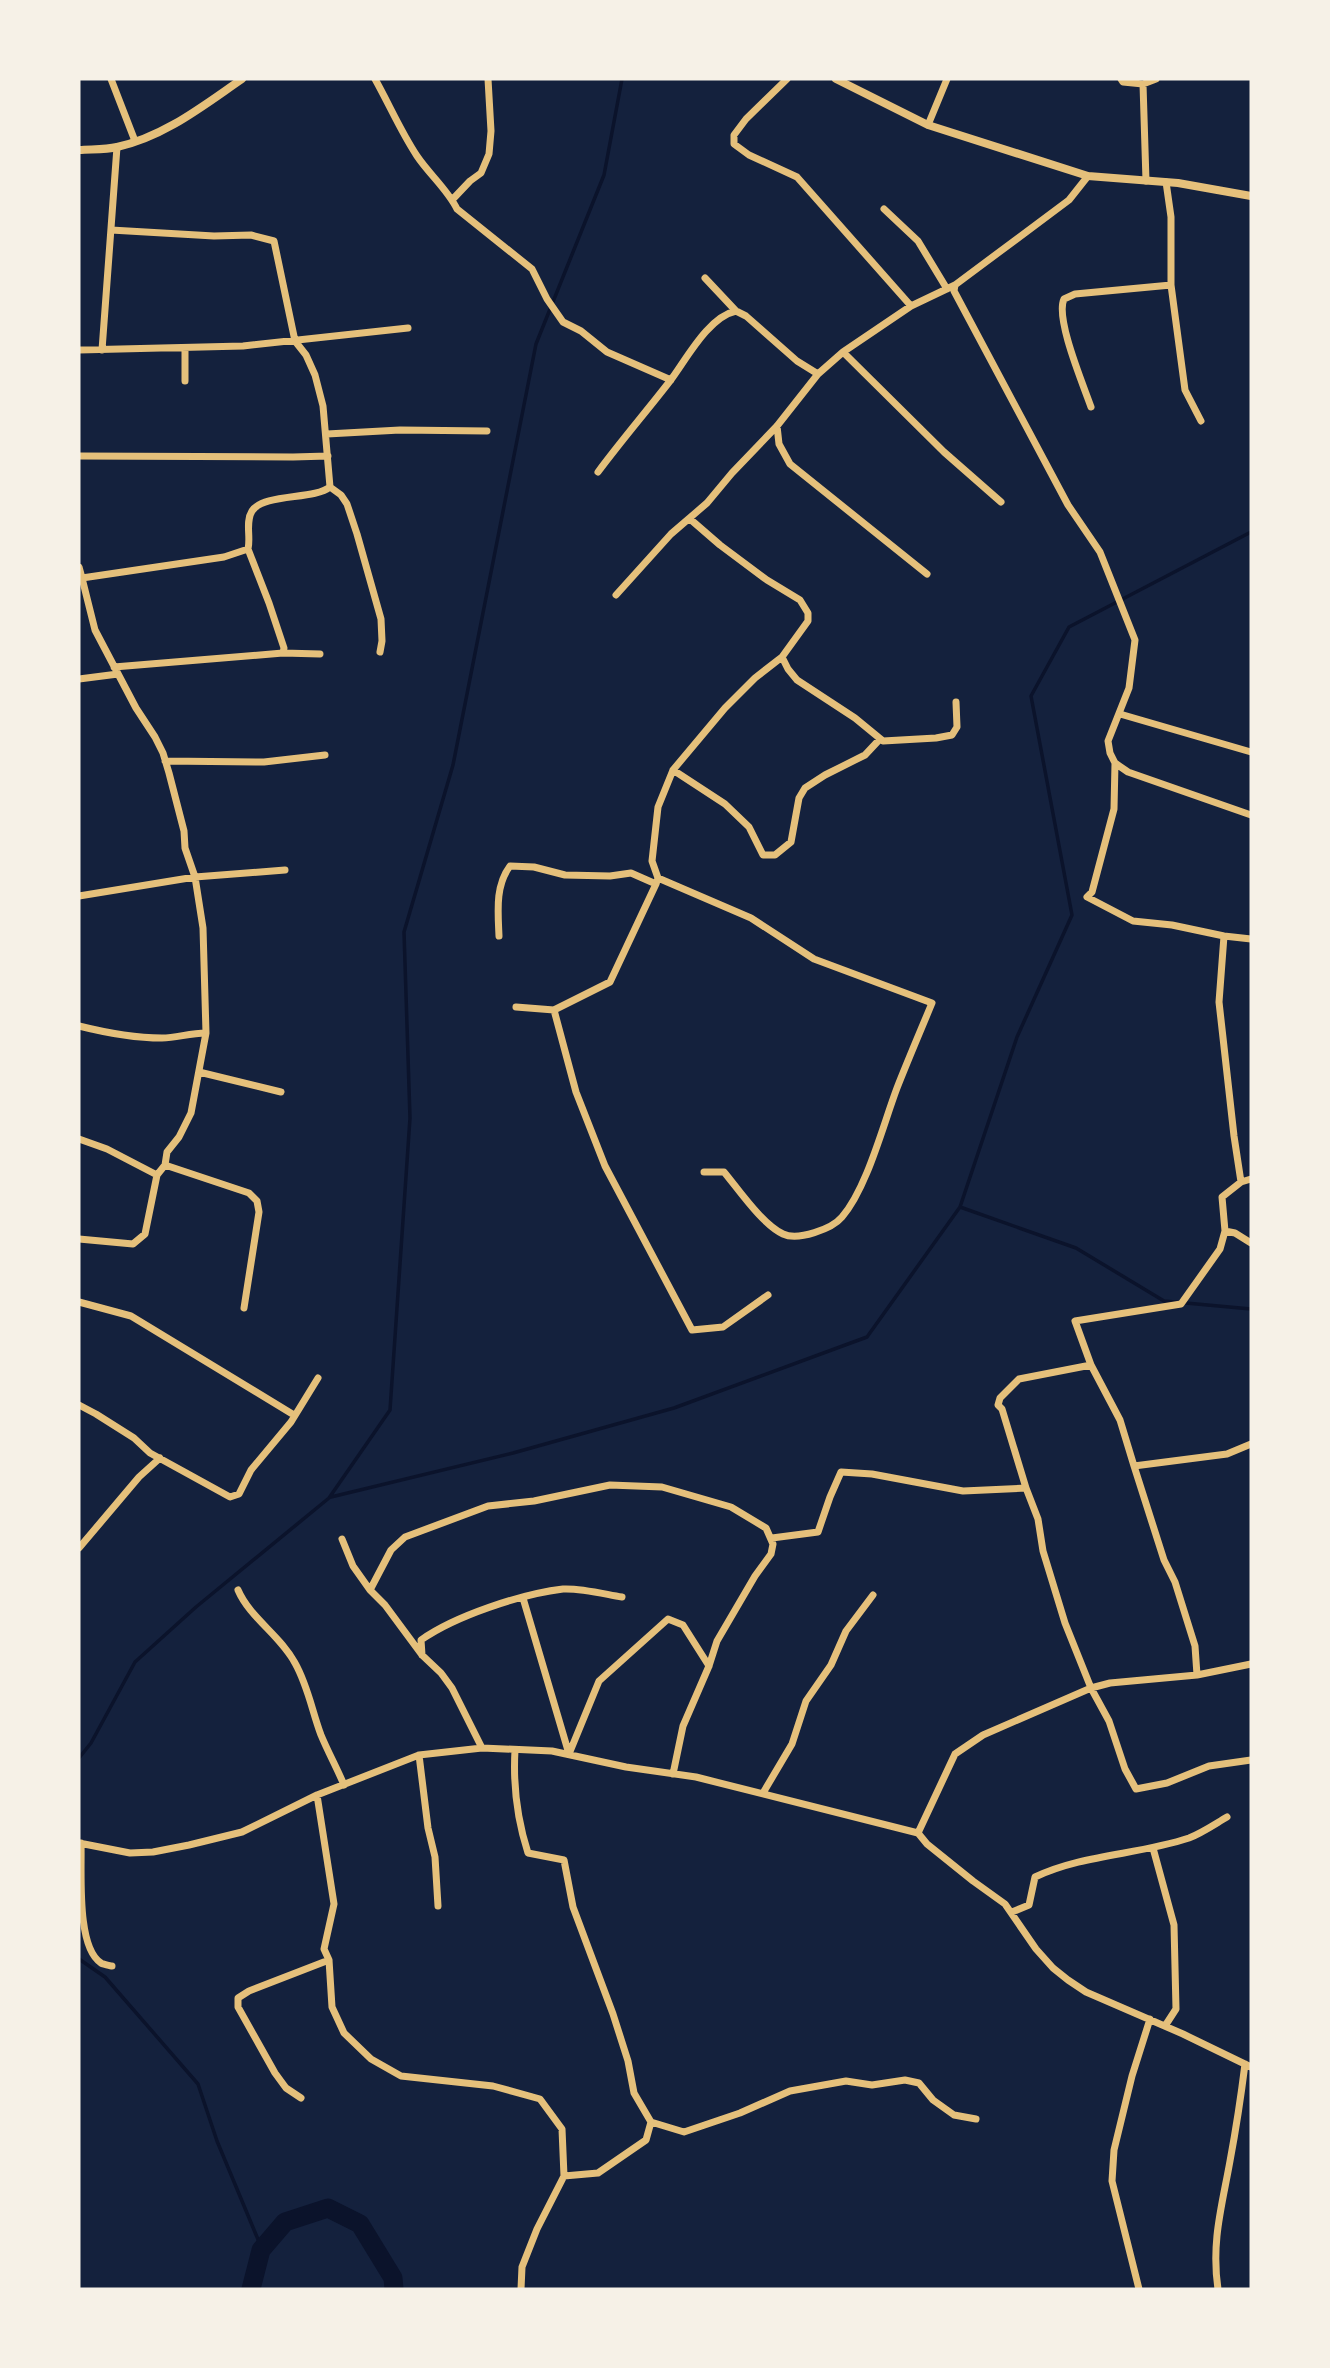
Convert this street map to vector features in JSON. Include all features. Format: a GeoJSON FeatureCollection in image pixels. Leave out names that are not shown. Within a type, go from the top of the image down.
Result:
{"type":"FeatureCollection","features":[{"type":"Feature","properties":{"kind":"street"},"geometry":{"type":"LineString","coordinates":[[111,79],[135,141]]}},
{"type":"Feature","properties":{"kind":"street"},"geometry":{"type":"LineString","coordinates":[[79,150],[117,147],[135,141],[180,121],[242,79]]}},
{"type":"Feature","properties":{"kind":"street"},"geometry":{"type":"LineString","coordinates":[[375,79],[416,153],[435,181],[453,200],[457,209],[482,226],[532,269],[547,299],[563,322],[581,331],[607,352],[671,380]]}},
{"type":"Feature","properties":{"kind":"street"},"geometry":{"type":"LineString","coordinates":[[453,200],[481,173],[489,154],[491,131],[488,79]]}},
{"type":"Feature","properties":{"kind":"street"},"geometry":{"type":"LineString","coordinates":[[787,79],[746,119],[734,135],[734,144],[749,155],[797,177],[911,306]]}},
{"type":"Feature","properties":{"kind":"street"},"geometry":{"type":"LineString","coordinates":[[836,79],[928,125],[1088,176],[1166,182],[1251,196]]}},
{"type":"Feature","properties":{"kind":"street"},"geometry":{"type":"LineString","coordinates":[[928,125],[947,79]]}},
{"type":"Feature","properties":{"kind":"street"},"geometry":{"type":"LineString","coordinates":[[1121,79],[1123,82],[1143,84],[1156,79]]}},
{"type":"Feature","properties":{"kind":"street"},"geometry":{"type":"LineString","coordinates":[[1143,84],[1146,181]]}},
{"type":"Feature","properties":{"kind":"street"},"geometry":{"type":"LineString","coordinates":[[102,350],[117,147]]}},
{"type":"Feature","properties":{"kind":"street"},"geometry":{"type":"LineString","coordinates":[[616,595],[659,546],[706,503],[777,426],[818,374],[843,352],[911,306],[955,285],[1069,200],[1088,176]]}},
{"type":"Feature","properties":{"kind":"street"},"geometry":{"type":"LineString","coordinates":[[1166,182],[1171,216],[1171,285],[1185,390],[1200,421]]}},
{"type":"Feature","properties":{"kind":"street"},"geometry":{"type":"LineString","coordinates":[[884,209],[918,242],[947,289]]}},
{"type":"Feature","properties":{"kind":"street"},"geometry":{"type":"LineString","coordinates":[[111,230],[214,236],[251,235],[274,241],[295,341],[306,355],[323,406],[330,486],[341,495],[347,505],[381,619],[380,652]]}},
{"type":"Feature","properties":{"kind":"street"},"geometry":{"type":"LineString","coordinates":[[705,278],[736,311],[746,316],[797,361],[818,374]]}},
{"type":"Feature","properties":{"kind":"street"},"geometry":{"type":"LineString","coordinates":[[955,285],[954,291],[958,299],[1045,463],[1068,505],[1100,552],[1135,640],[1129,688],[1108,741],[1115,763],[1114,809],[1092,892],[1087,897],[1133,921],[1251,939]]}},
{"type":"Feature","properties":{"kind":"street"},"geometry":{"type":"LineString","coordinates":[[1091,407],[1064,327],[1061,306],[1064,299],[1075,294],[1171,285]]}},
{"type":"Feature","properties":{"kind":"street"},"geometry":{"type":"LineString","coordinates":[[598,472],[671,380],[684,359],[720,318],[727,312],[736,311]]}},
{"type":"Feature","properties":{"kind":"street"},"geometry":{"type":"LineString","coordinates":[[79,350],[185,348],[295,341],[408,328]]}},
{"type":"Feature","properties":{"kind":"street"},"geometry":{"type":"LineString","coordinates":[[185,348],[185,381]]}},
{"type":"Feature","properties":{"kind":"street"},"geometry":{"type":"LineString","coordinates":[[843,352],[944,452],[1001,502]]}},
{"type":"Feature","properties":{"kind":"street"},"geometry":{"type":"LineString","coordinates":[[777,426],[779,444],[790,464],[927,574]]}},
{"type":"Feature","properties":{"kind":"street"},"geometry":{"type":"LineString","coordinates":[[327,434],[400,430],[487,430]]}},
{"type":"Feature","properties":{"kind":"street"},"geometry":{"type":"LineString","coordinates":[[79,456],[328,456]]}},
{"type":"Feature","properties":{"kind":"street"},"geometry":{"type":"LineString","coordinates":[[283,653],[284,648],[269,603],[248,549],[248,525],[252,512],[260,504],[297,495],[320,493],[330,486]]}},
{"type":"Feature","properties":{"kind":"street"},"geometry":{"type":"LineString","coordinates":[[516,1007],[554,1010],[610,982],[657,881],[652,862],[658,807],[673,770],[724,708],[782,657],[808,621],[808,613],[800,600],[767,580],[690,519]]}},
{"type":"Feature","properties":{"kind":"street"},"geometry":{"type":"LineString","coordinates":[[80,578],[224,556],[248,549]]}},
{"type":"Feature","properties":{"kind":"street"},"geometry":{"type":"LineString","coordinates":[[79,567],[95,630],[136,708],[155,737],[165,761],[184,831],[185,848],[195,877],[203,928],[206,1033],[191,1113],[179,1137],[167,1152],[165,1165],[158,1175],[145,1234],[133,1244],[79,1239]]}},
{"type":"Feature","properties":{"kind":"street"},"geometry":{"type":"LineString","coordinates":[[79,679],[116,671],[283,653],[320,654]]}},
{"type":"Feature","properties":{"kind":"street"},"geometry":{"type":"LineString","coordinates":[[782,657],[797,680],[886,741],[952,735],[957,727],[956,702]]}},
{"type":"Feature","properties":{"kind":"street"},"geometry":{"type":"LineString","coordinates":[[1120,714],[1251,752]]}},
{"type":"Feature","properties":{"kind":"street"},"geometry":{"type":"LineString","coordinates":[[673,770],[725,804],[749,827],[763,855],[775,855],[791,842],[799,797],[805,788],[865,755],[880,739]]}},
{"type":"Feature","properties":{"kind":"street"},"geometry":{"type":"LineString","coordinates":[[165,761],[264,762],[326,755]]}},
{"type":"Feature","properties":{"kind":"street"},"geometry":{"type":"LineString","coordinates":[[1115,763],[1128,772],[1251,815]]}},
{"type":"Feature","properties":{"kind":"street"},"geometry":{"type":"LineString","coordinates":[[499,936],[501,877],[510,866],[534,867],[565,875],[610,876],[631,873],[751,918],[814,959],[932,1003],[879,1142],[858,1191],[841,1218],[815,1233],[785,1235],[768,1223],[724,1172],[704,1172]]}},
{"type":"Feature","properties":{"kind":"street"},"geometry":{"type":"LineString","coordinates":[[79,896],[195,877],[285,870]]}},
{"type":"Feature","properties":{"kind":"street"},"geometry":{"type":"LineString","coordinates":[[1224,936],[1219,1002],[1241,1182]]}},
{"type":"Feature","properties":{"kind":"street"},"geometry":{"type":"LineString","coordinates":[[554,1010],[576,1092],[605,1166],[692,1330],[723,1327],[768,1295]]}},
{"type":"Feature","properties":{"kind":"street"},"geometry":{"type":"LineString","coordinates":[[79,1026],[126,1037],[166,1038],[206,1033]]}},
{"type":"Feature","properties":{"kind":"street"},"geometry":{"type":"LineString","coordinates":[[199,1072],[281,1092]]}},
{"type":"Feature","properties":{"kind":"street"},"geometry":{"type":"LineString","coordinates":[[79,1139],[107,1149],[158,1175]]}},
{"type":"Feature","properties":{"kind":"street"},"geometry":{"type":"LineString","coordinates":[[165,1165],[248,1193],[257,1201],[259,1212],[244,1308]]}},
{"type":"Feature","properties":{"kind":"street"},"geometry":{"type":"LineString","coordinates":[[1197,1675],[1195,1646],[1175,1582],[1164,1560],[1120,1420],[1091,1364],[1075,1321],[1181,1304],[1220,1249],[1225,1231],[1222,1197],[1241,1182],[1251,1179]]}},
{"type":"Feature","properties":{"kind":"street"},"geometry":{"type":"LineString","coordinates":[[1225,1231],[1235,1233],[1251,1243]]}},
{"type":"Feature","properties":{"kind":"street"},"geometry":{"type":"LineString","coordinates":[[79,1302],[131,1317],[294,1415]]}},
{"type":"Feature","properties":{"kind":"street"},"geometry":{"type":"LineString","coordinates":[[1091,1364],[1019,1379],[998,1401],[1038,1519],[1043,1551],[1065,1623],[1091,1688],[1136,1789],[1167,1783],[1209,1766],[1251,1760]]}},
{"type":"Feature","properties":{"kind":"street"},"geometry":{"type":"LineString","coordinates":[[79,1405],[134,1438],[150,1453],[230,1497],[239,1493],[251,1470],[294,1415],[318,1378]]}},
{"type":"Feature","properties":{"kind":"street"},"geometry":{"type":"LineString","coordinates":[[1133,1466],[1227,1454],[1251,1444]]}},
{"type":"Feature","properties":{"kind":"street"},"geometry":{"type":"LineString","coordinates":[[79,1548],[139,1478],[160,1458]]}},
{"type":"Feature","properties":{"kind":"street"},"geometry":{"type":"LineString","coordinates":[[772,1538],[818,1532],[841,1472],[872,1474],[963,1491],[1026,1488]]}},
{"type":"Feature","properties":{"kind":"street"},"geometry":{"type":"LineString","coordinates":[[370,1590],[391,1550],[405,1537],[488,1506],[534,1501],[610,1485],[662,1487],[731,1507],[766,1528],[772,1538],[771,1554],[717,1641],[683,1726],[673,1774]]}},
{"type":"Feature","properties":{"kind":"street"},"geometry":{"type":"LineString","coordinates":[[342,1539],[353,1566],[370,1590],[385,1605],[422,1656],[441,1673],[452,1688],[482,1748]]}},
{"type":"Feature","properties":{"kind":"street"},"geometry":{"type":"LineString","coordinates":[[422,1656],[421,1640],[440,1627],[523,1598],[565,1589],[622,1597]]}},
{"type":"Feature","properties":{"kind":"street"},"geometry":{"type":"LineString","coordinates":[[238,1590],[244,1604],[276,1636],[294,1660],[305,1682],[321,1734],[344,1785]]}},
{"type":"Feature","properties":{"kind":"street"},"geometry":{"type":"LineString","coordinates":[[763,1793],[792,1744],[806,1701],[831,1665],[846,1631],[873,1595]]}},
{"type":"Feature","properties":{"kind":"street"},"geometry":{"type":"LineString","coordinates":[[523,1598],[569,1754]]}},
{"type":"Feature","properties":{"kind":"street"},"geometry":{"type":"LineString","coordinates":[[569,1754],[599,1681],[668,1619],[683,1625],[709,1666]]}},
{"type":"Feature","properties":{"kind":"street"},"geometry":{"type":"LineString","coordinates":[[918,1833],[955,1754],[983,1735],[1091,1688],[1110,1683],[1197,1675],[1251,1664]]}},
{"type":"Feature","properties":{"kind":"street"},"geometry":{"type":"LineString","coordinates":[[112,1966],[102,1963],[94,1955],[88,1942],[82,1912],[80,1843],[130,1853],[153,1852],[242,1832],[317,1795],[419,1755],[482,1748],[552,1751],[626,1767],[696,1777],[918,1833],[927,1844],[1012,1912],[1036,1949],[1068,1980],[1086,1992],[1250,2066],[1217,2227],[1214,2260],[1217,2289]]}},
{"type":"Feature","properties":{"kind":"street"},"geometry":{"type":"LineString","coordinates":[[515,1750],[513,1776],[520,1828],[528,1853],[564,1860],[573,1907],[613,2014],[628,2061],[634,2093],[651,2122],[684,2132],[740,2113],[790,2091],[846,2081],[872,2085],[905,2080],[919,2083],[933,2099],[954,2115],[975,2119]]}},
{"type":"Feature","properties":{"kind":"street"},"geometry":{"type":"LineString","coordinates":[[419,1755],[428,1828],[435,1857],[438,1906]]}},
{"type":"Feature","properties":{"kind":"street"},"geometry":{"type":"LineString","coordinates":[[317,1795],[334,1904],[324,1949],[329,1960],[332,2007],[344,2034],[371,2059],[401,2076],[493,2086],[540,2099],[562,2129],[564,2176],[537,2229],[522,2267],[520,2289]]}},
{"type":"Feature","properties":{"kind":"street"},"geometry":{"type":"LineString","coordinates":[[1012,1912],[1029,1905],[1035,1877],[1054,1868],[1153,1848],[1191,1837],[1227,1817]]}},
{"type":"Feature","properties":{"kind":"street"},"geometry":{"type":"LineString","coordinates":[[1153,1848],[1174,1925],[1176,2009],[1165,2026]]}},
{"type":"Feature","properties":{"kind":"street"},"geometry":{"type":"LineString","coordinates":[[301,2098],[286,2088],[275,2073],[238,2007],[238,1998],[249,1990],[329,1960]]}},
{"type":"Feature","properties":{"kind":"street"},"geometry":{"type":"LineString","coordinates":[[1139,2289],[1112,2181],[1114,2150],[1132,2076],[1150,2019]]}},
{"type":"Feature","properties":{"kind":"street"},"geometry":{"type":"LineString","coordinates":[[564,2176],[598,2174],[646,2140],[651,2122]]}},
{"type":"Feature","properties":{"kind":"waterway"},"geometry":{"type":"LineString","coordinates":[[79,1758],[91,1743],[135,1662],[196,1607],[329,1498],[390,1410],[410,1118],[404,932],[453,765],[536,344],[604,175],[622,79]]}},
{"type":"Feature","properties":{"kind":"waterway"},"geometry":{"type":"LineString","coordinates":[[331,1497],[513,1453],[674,1408],[867,1337],[960,1207],[1017,1037],[1072,915],[1031,696],[1069,627],[1251,532]]}},
{"type":"Feature","properties":{"kind":"waterway"},"geometry":{"type":"LineString","coordinates":[[960,1207],[1076,1248],[1164,1301],[1251,1309]]}},
{"type":"Feature","properties":{"kind":"waterway"},"geometry":{"type":"LineString","coordinates":[[79,1959],[105,1977],[198,2084],[217,2141],[262,2249]]}},
{"type":"Feature","properties":{"kind":"waterway"},"geometry":{"type":"LineString","coordinates":[[251,2289],[261,2250],[285,2222],[328,2208],[360,2224],[393,2278],[394,2289]]}}]}
